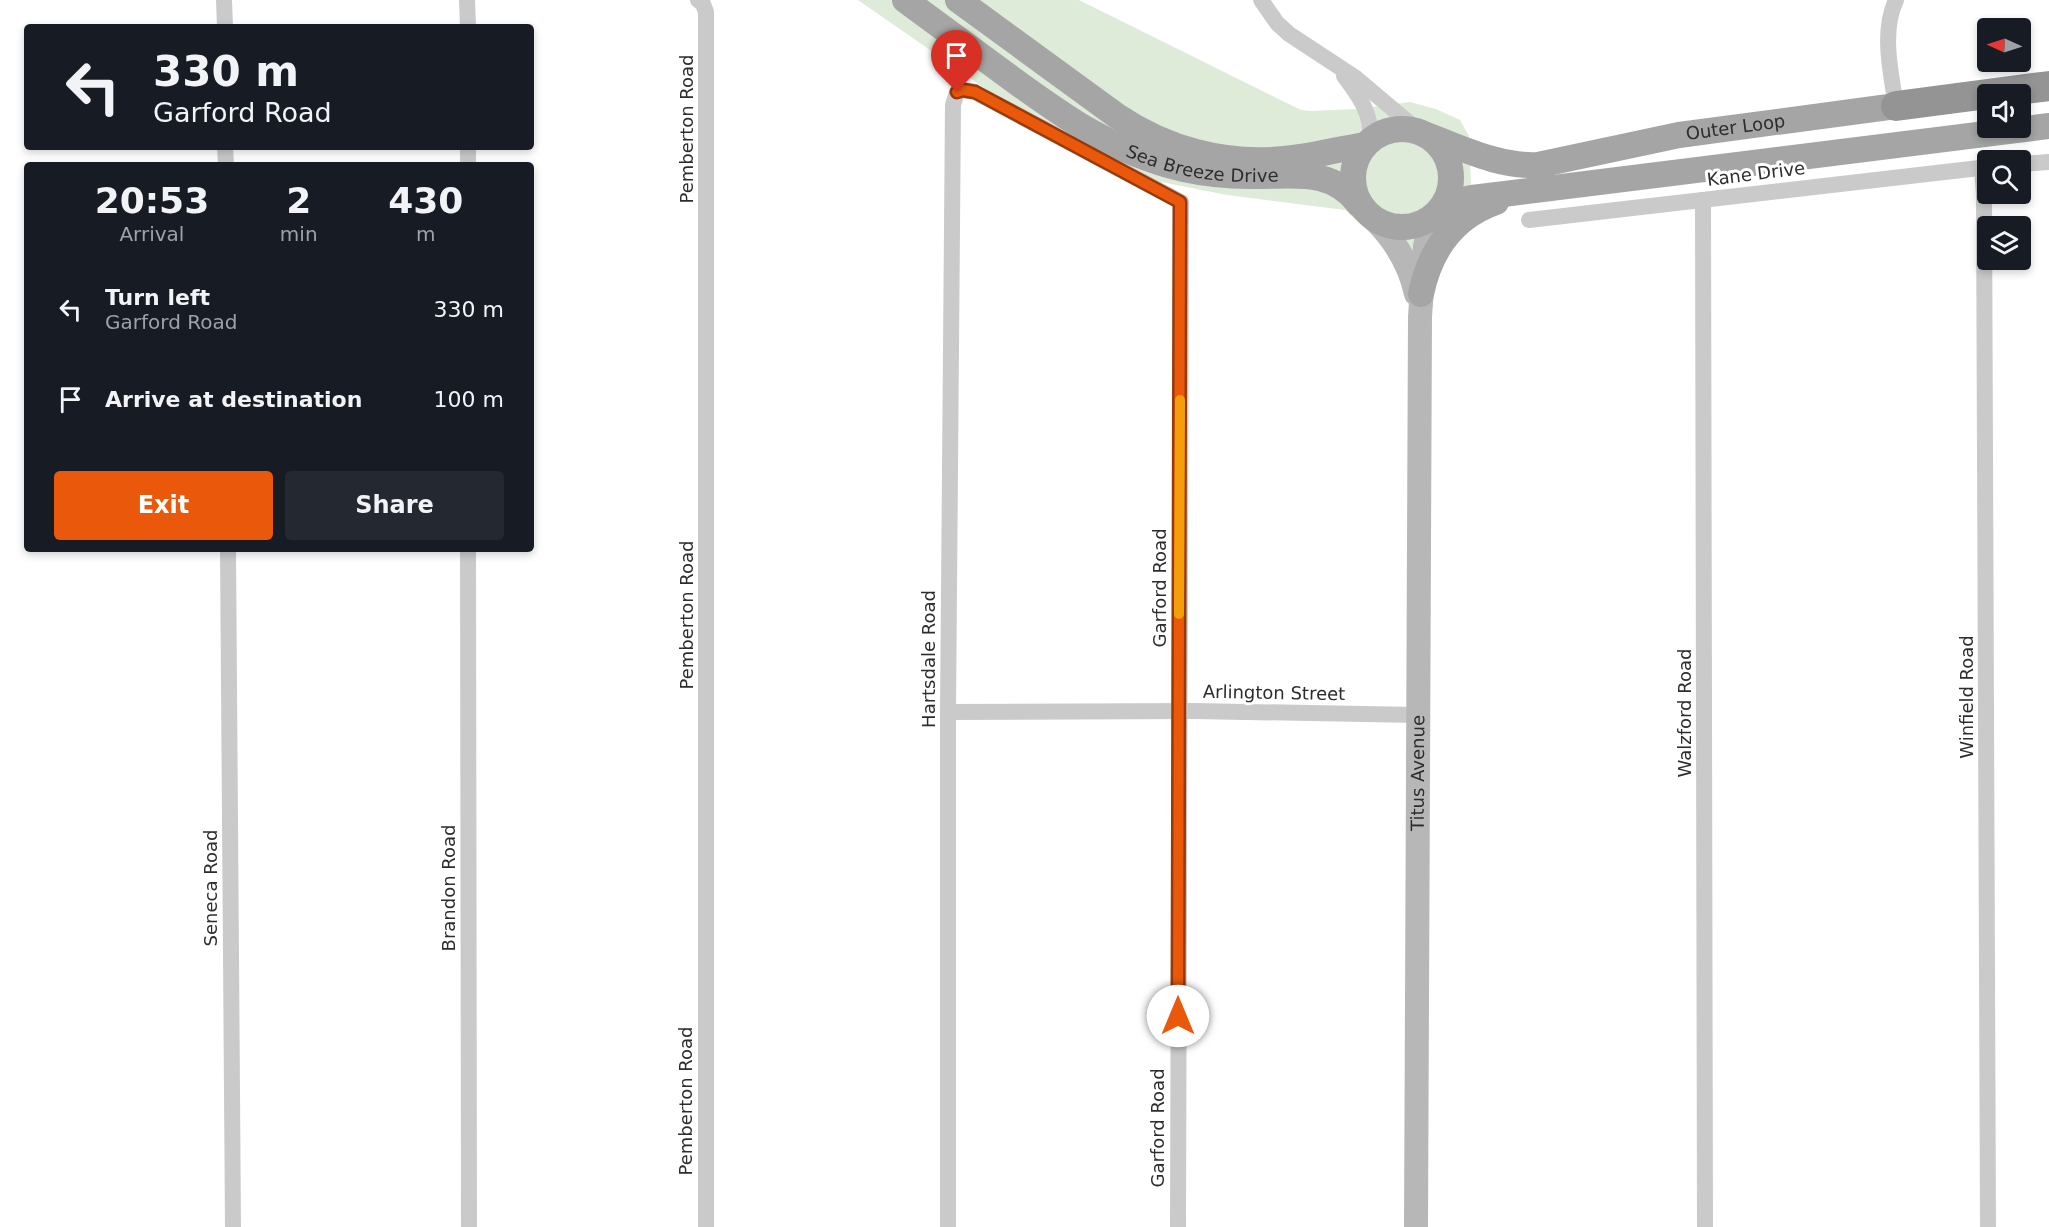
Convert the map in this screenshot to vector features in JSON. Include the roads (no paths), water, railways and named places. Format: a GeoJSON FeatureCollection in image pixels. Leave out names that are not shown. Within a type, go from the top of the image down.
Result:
{"type":"FeatureCollection","features":[{"type":"Feature","properties":{"kind":"highway","name":"Outer Loop"},"geometry":{"type":"LineString","coordinates":[[1896,106],[2049,86]]}},
{"type":"Feature","properties":{"kind":"main road","name":"Sea Breeze Drive"},"geometry":{"type":"LineString","coordinates":[[905,0],[1061,115],[1118,147],[1162,163],[1206,173],[1256,176],[1300,174],[1319,177],[1348,191],[1368,212]]}},
{"type":"Feature","properties":{"kind":"main road","name":"Sea Breeze Drive"},"geometry":{"type":"LineString","coordinates":[[958,0],[1117,116],[1149,135],[1172,145],[1218,157],[1263,160],[1301,157],[1368,142]]}},
{"type":"Feature","properties":{"kind":"main road","name":"Outer Loop"},"geometry":{"type":"LineString","coordinates":[[1423,134],[1492,159],[1529,165],[1559,161],[1679,135],[1896,106]]}},
{"type":"Feature","properties":{"kind":"main road","name":"Outer Loop"},"geometry":{"type":"LineString","coordinates":[[1437,212],[1463,199],[2049,126]]}},
{"type":"Feature","properties":{"kind":"main road"},"geometry":{"type":"LineString","coordinates":[[1395,129],[1408,129],[1423,134],[1442,149],[1451,172],[1450,187],[1437,212],[1417,225],[1402,228],[1388,226],[1368,212],[1354,191],[1353,170],[1358,156],[1368,142],[1382,133],[1395,129]]}},
{"type":"Feature","properties":{"kind":"main road"},"geometry":{"type":"LineString","coordinates":[[1420,305],[1430,262],[1449,231],[1466,216],[1478,210],[1528,192]]}},
{"type":"Feature","properties":{"kind":"main road","name":"Titus Avenue"},"geometry":{"type":"LineString","coordinates":[[1368,212],[1390,236],[1402,254],[1420,305]]}},
{"type":"Feature","properties":{"kind":"main road","name":"Titus Avenue"},"geometry":{"type":"LineString","coordinates":[[1416,1227],[1420,305],[1425,246],[1437,212]]}},
{"type":"Feature","properties":{"kind":"street"},"geometry":{"type":"LineString","coordinates":[[224,0],[225,24]]}},
{"type":"Feature","properties":{"kind":"street"},"geometry":{"type":"LineString","coordinates":[[468,0],[468,24]]}},
{"type":"Feature","properties":{"kind":"street"},"geometry":{"type":"LineString","coordinates":[[1261,0],[1282,28],[1356,78],[1423,134]]}},
{"type":"Feature","properties":{"kind":"street"},"geometry":{"type":"LineString","coordinates":[[1896,0],[1891,18],[1889,44],[1896,106]]}},
{"type":"Feature","properties":{"kind":"street","name":"Pemberton Road"},"geometry":{"type":"LineString","coordinates":[[701,2],[706,12],[706,1227]]}},
{"type":"Feature","properties":{"kind":"street"},"geometry":{"type":"LineString","coordinates":[[1331,62],[1347,79],[1362,102],[1370,125],[1368,142]]}},
{"type":"Feature","properties":{"kind":"street","name":"Garford Road"},"geometry":{"type":"LineString","coordinates":[[957,92],[963,90],[975,92],[1180,202],[1178,1227]]}},
{"type":"Feature","properties":{"kind":"street","name":"Hartsdale Road"},"geometry":{"type":"LineString","coordinates":[[948,1227],[948,712],[953,105],[957,92]]}},
{"type":"Feature","properties":{"kind":"street"},"geometry":{"type":"LineString","coordinates":[[2031,163],[2049,162]]}},
{"type":"Feature","properties":{"kind":"street","name":"Kane Drive"},"geometry":{"type":"LineString","coordinates":[[1529,220],[1977,168]]}},
{"type":"Feature","properties":{"kind":"street","name":"Walzford Road"},"geometry":{"type":"LineString","coordinates":[[1703,200],[1705,1227]]}},
{"type":"Feature","properties":{"kind":"street","name":"Winfield Road"},"geometry":{"type":"LineString","coordinates":[[1985,204],[1988,1227]]}},
{"type":"Feature","properties":{"kind":"street","name":"Seneca Road"},"geometry":{"type":"LineString","coordinates":[[228,552],[233,1227]]}},
{"type":"Feature","properties":{"kind":"street","name":"Brandon Road"},"geometry":{"type":"LineString","coordinates":[[468,552],[469,1227]]}},
{"type":"Feature","properties":{"kind":"street","name":"Arlington Street"},"geometry":{"type":"LineString","coordinates":[[948,712],[1179,711],[1418,715]]}}]}
